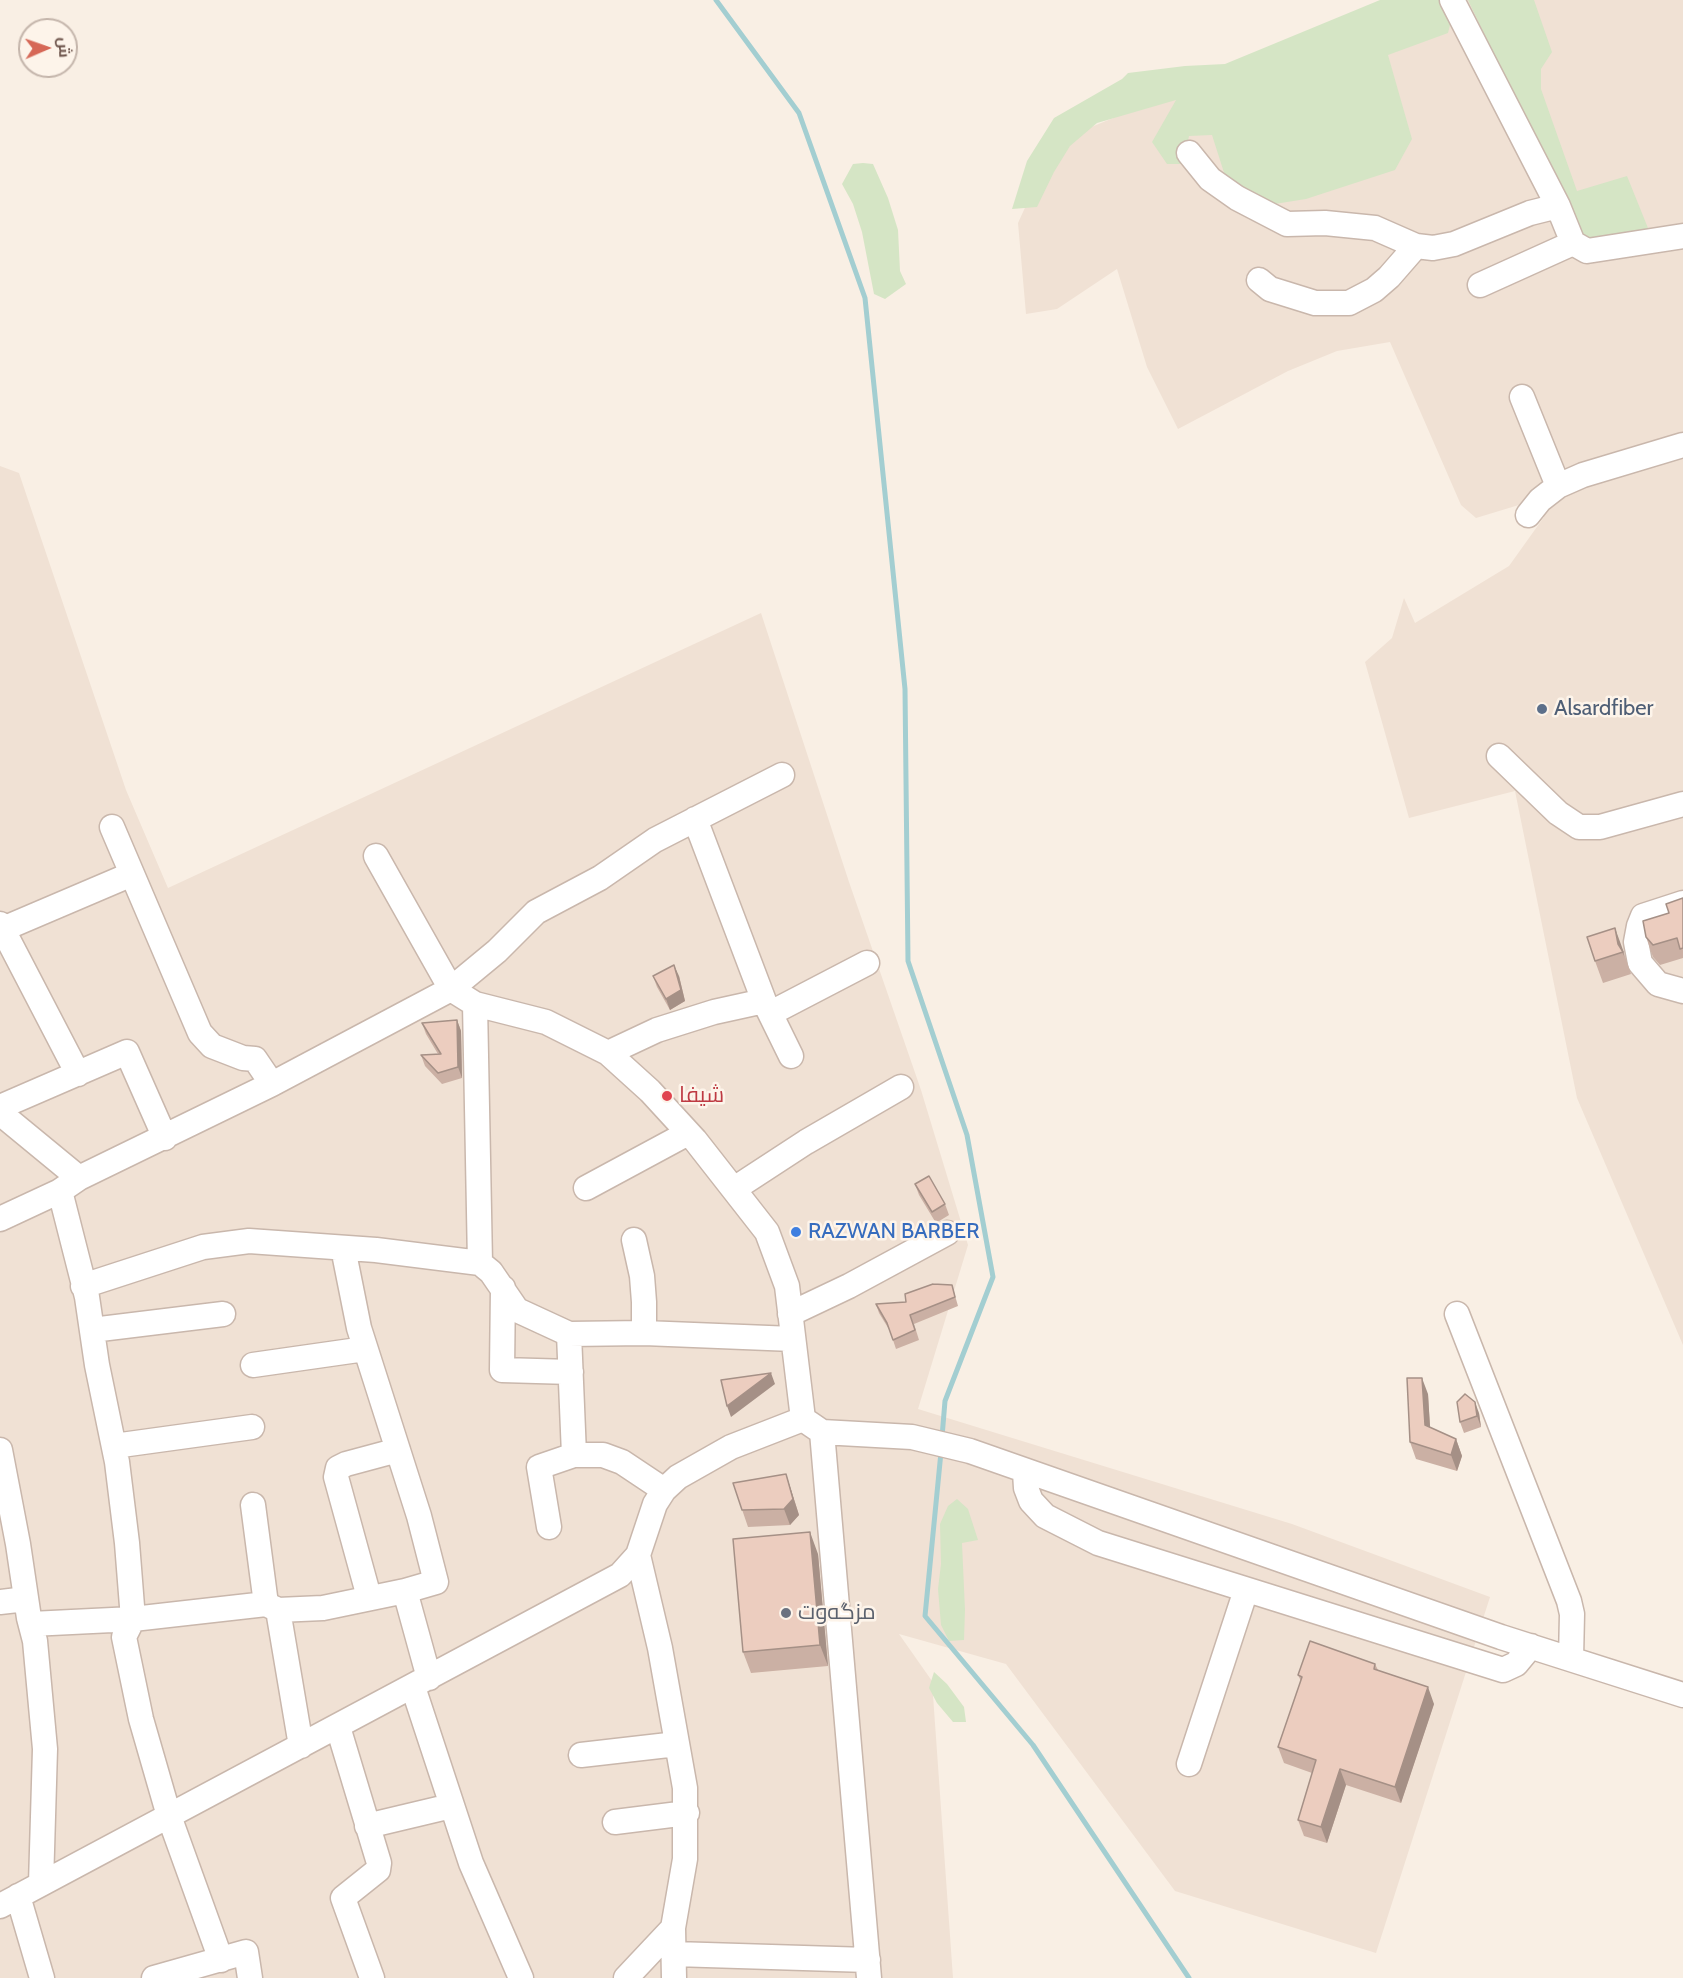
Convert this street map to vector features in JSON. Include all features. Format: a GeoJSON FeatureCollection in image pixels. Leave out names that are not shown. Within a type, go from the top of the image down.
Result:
{"type":"FeatureCollection","features":[{"type":"Feature","properties":{"kind":"street"},"geometry":{"type":"LineString","coordinates":[[1452,0],[1558,206],[1573,243],[1587,251],[1683,236]]}},
{"type":"Feature","properties":{"kind":"street"},"geometry":{"type":"LineString","coordinates":[[1189,153],[1210,179],[1237,198],[1287,224],[1325,223],[1375,228],[1416,246],[1433,248],[1454,244],[1530,213],[1558,206]]}},
{"type":"Feature","properties":{"kind":"street"},"geometry":{"type":"LineString","coordinates":[[1480,285],[1573,243]]}},
{"type":"Feature","properties":{"kind":"street"},"geometry":{"type":"LineString","coordinates":[[1259,280],[1270,289],[1315,303],[1349,303],[1374,290],[1416,246]]}},
{"type":"Feature","properties":{"kind":"street"},"geometry":{"type":"LineString","coordinates":[[1522,397],[1558,486]]}},
{"type":"Feature","properties":{"kind":"street"},"geometry":{"type":"LineString","coordinates":[[1528,515],[1540,500],[1558,486],[1583,475],[1683,445]]}},
{"type":"Feature","properties":{"kind":"street"},"geometry":{"type":"LineString","coordinates":[[1499,756],[1558,813],[1579,827],[1600,827],[1683,804]]}},
{"type":"Feature","properties":{"kind":"street"},"geometry":{"type":"LineString","coordinates":[[0,1219],[272,1084],[451,989],[497,951],[536,912],[600,878],[655,840],[782,775]]}},
{"type":"Feature","properties":{"kind":"street"},"geometry":{"type":"LineString","coordinates":[[695,819],[768,1007],[791,1056]]}},
{"type":"Feature","properties":{"kind":"street"},"geometry":{"type":"LineString","coordinates":[[112,827],[200,1033],[212,1046],[243,1058],[255,1059],[272,1084]]}},
{"type":"Feature","properties":{"kind":"street"},"geometry":{"type":"LineString","coordinates":[[376,856],[451,989],[475,1004],[546,1022],[608,1053],[650,1091],[695,1140],[767,1232],[787,1286],[793,1339],[813,1426],[862,1969],[674,1966],[673,1928],[685,1858],[687,1813],[685,1788],[660,1648],[638,1556]]}},
{"type":"Feature","properties":{"kind":"street"},"geometry":{"type":"LineString","coordinates":[[78,1074],[1,927],[132,874]]}},
{"type":"Feature","properties":{"kind":"street"},"geometry":{"type":"LineString","coordinates":[[1683,903],[1643,916],[1636,942],[1640,963],[1658,984],[1683,991]]}},
{"type":"Feature","properties":{"kind":"street"},"geometry":{"type":"LineString","coordinates":[[608,1053],[657,1030],[714,1012],[768,1007],[867,963]]}},
{"type":"Feature","properties":{"kind":"street"},"geometry":{"type":"LineString","coordinates":[[475,1004],[480,1263]]}},
{"type":"Feature","properties":{"kind":"street"},"geometry":{"type":"LineString","coordinates":[[0,1107],[127,1052],[165,1138]]}},
{"type":"Feature","properties":{"kind":"street"},"geometry":{"type":"LineString","coordinates":[[734,1189],[806,1142],[901,1087]]}},
{"type":"Feature","properties":{"kind":"street"},"geometry":{"type":"LineString","coordinates":[[0,1113],[70,1185],[83,1286],[87,1297],[97,1365],[114,1446],[127,1543],[133,1619],[124,1637],[141,1719],[169,1816],[220,1960]]}},
{"type":"Feature","properties":{"kind":"street"},"geometry":{"type":"LineString","coordinates":[[586,1188],[688,1133]]}},
{"type":"Feature","properties":{"kind":"street"},"geometry":{"type":"LineString","coordinates":[[790,1314],[849,1286],[947,1233]]}},
{"type":"Feature","properties":{"kind":"street"},"geometry":{"type":"LineString","coordinates":[[634,1240],[642,1276],[644,1333]]}},
{"type":"Feature","properties":{"kind":"street"},"geometry":{"type":"LineString","coordinates":[[83,1286],[203,1247],[249,1241],[343,1248],[480,1263],[491,1272],[517,1310],[569,1334],[644,1333],[793,1339]]}},
{"type":"Feature","properties":{"kind":"street"},"geometry":{"type":"LineString","coordinates":[[31,1624],[133,1619],[272,1607],[323,1608],[405,1591],[436,1582],[419,1516],[359,1328],[343,1248]]}},
{"type":"Feature","properties":{"kind":"street"},"geometry":{"type":"LineString","coordinates":[[503,1288],[502,1370],[571,1372]]}},
{"type":"Feature","properties":{"kind":"street"},"geometry":{"type":"LineString","coordinates":[[92,1330],[223,1314]]}},
{"type":"Feature","properties":{"kind":"street"},"geometry":{"type":"LineString","coordinates":[[1457,1314],[1569,1601],[1572,1614],[1571,1659]]}},
{"type":"Feature","properties":{"kind":"street"},"geometry":{"type":"LineString","coordinates":[[569,1334],[574,1455]]}},
{"type":"Feature","properties":{"kind":"street"},"geometry":{"type":"LineString","coordinates":[[253,1365],[365,1349]]}},
{"type":"Feature","properties":{"kind":"street"},"geometry":{"type":"LineString","coordinates":[[42,1978],[9,1901],[620,1575],[638,1556],[655,1504],[664,1490],[678,1477],[731,1448],[813,1426],[912,1437],[970,1451],[1531,1646],[1683,1695]]}},
{"type":"Feature","properties":{"kind":"street"},"geometry":{"type":"LineString","coordinates":[[114,1446],[252,1428]]}},
{"type":"Feature","properties":{"kind":"street"},"geometry":{"type":"LineString","coordinates":[[0,1450],[35,1641],[45,1749],[41,1884]]}},
{"type":"Feature","properties":{"kind":"street"},"geometry":{"type":"LineString","coordinates":[[369,1597],[336,1477],[338,1468],[346,1464],[398,1450]]}},
{"type":"Feature","properties":{"kind":"street"},"geometry":{"type":"LineString","coordinates":[[549,1527],[539,1467],[574,1455],[603,1455],[622,1462],[664,1490]]}},
{"type":"Feature","properties":{"kind":"street"},"geometry":{"type":"LineString","coordinates":[[1025,1472],[1026,1488],[1031,1501],[1045,1516],[1098,1543],[1503,1670],[1516,1664],[1531,1646]]}},
{"type":"Feature","properties":{"kind":"street"},"geometry":{"type":"LineString","coordinates":[[253,1505],[301,1746]]}},
{"type":"Feature","properties":{"kind":"street"},"geometry":{"type":"LineString","coordinates":[[1189,1764],[1246,1590]]}},
{"type":"Feature","properties":{"kind":"street"},"geometry":{"type":"LineString","coordinates":[[405,1591],[421,1683],[451,1806],[471,1863],[521,1978]]}},
{"type":"Feature","properties":{"kind":"street"},"geometry":{"type":"LineString","coordinates":[[0,1602],[26,1599]]}},
{"type":"Feature","properties":{"kind":"street"},"geometry":{"type":"LineString","coordinates":[[338,1727],[379,1863],[378,1870],[343,1898],[372,1978]]}},
{"type":"Feature","properties":{"kind":"street"},"geometry":{"type":"LineString","coordinates":[[581,1755],[677,1744]]}},
{"type":"Feature","properties":{"kind":"street"},"geometry":{"type":"LineString","coordinates":[[368,1826],[451,1806]]}},
{"type":"Feature","properties":{"kind":"street"},"geometry":{"type":"LineString","coordinates":[[615,1822],[687,1813]]}},
{"type":"Feature","properties":{"kind":"street"},"geometry":{"type":"LineString","coordinates":[[626,1978],[673,1928]]}},
{"type":"Feature","properties":{"kind":"street"},"geometry":{"type":"LineString","coordinates":[[154,1978],[184,1975],[246,1952],[250,1978]]}},
{"type":"Feature","properties":{"kind":"shaded area"},"geometry":{"type":"Polygon","coordinates":[[[1399,0],[1683,0],[1683,1345],[1577,1098],[1515,791],[1409,818],[1365,662],[1392,638],[1404,598],[1415,623],[1509,566],[1544,517],[1532,501],[1476,518],[1461,505],[1390,342],[1337,351],[1288,371],[1178,429],[1147,367],[1117,269],[1057,309],[1026,314],[1018,223],[1055,142],[1399,0]]]}},
{"type":"Feature","properties":{"kind":"shaded area"},"geometry":{"type":"Polygon","coordinates":[[[0,466],[19,473],[126,790],[168,888],[761,613],[849,882],[921,1090],[968,1245],[918,1409],[1292,1524],[1490,1597],[1376,1953],[1175,1891],[1006,1664],[899,1634],[932,1681],[953,1978],[0,1978],[0,466]]]}},
{"type":"Feature","properties":{"kind":"green space"},"geometry":{"type":"Polygon","coordinates":[[[1380,0],[1465,0],[1451,21],[1448,33],[1388,55],[1412,139],[1395,170],[1306,199],[1262,206],[1234,204],[1212,135],[1189,136],[1183,164],[1167,164],[1152,142],[1176,100],[1097,123],[1070,146],[1037,207],[1012,209],[1027,161],[1054,118],[1122,79],[1128,73],[1225,64],[1380,0]]]}},
{"type":"Feature","properties":{"kind":"green space"},"geometry":{"type":"Polygon","coordinates":[[[1468,0],[1534,0],[1552,52],[1541,69],[1541,89],[1577,191],[1627,176],[1650,233],[1589,243],[1579,234],[1468,0]]]}},
{"type":"Feature","properties":{"kind":"green space"},"geometry":{"type":"Polygon","coordinates":[[[853,164],[873,164],[888,198],[898,230],[900,271],[906,284],[885,299],[874,294],[862,232],[853,204],[842,184],[853,164]]]}},
{"type":"Feature","properties":{"kind":"green space"},"geometry":{"type":"Polygon","coordinates":[[[957,1499],[968,1509],[978,1540],[962,1543],[964,1640],[949,1641],[941,1625],[938,1589],[941,1564],[940,1524],[948,1506],[957,1499]]]}},
{"type":"Feature","properties":{"kind":"green space"},"geometry":{"type":"Polygon","coordinates":[[[934,1672],[947,1684],[964,1707],[966,1722],[953,1722],[937,1703],[929,1688],[934,1672]]]}},
{"type":"Feature","properties":{"kind":"building"},"geometry":{"type":"Polygon","coordinates":[[[1683,898],[1683,948],[1680,949],[1677,938],[1653,945],[1646,937],[1643,921],[1669,913],[1666,904],[1683,898]]]}},
{"type":"Feature","properties":{"kind":"building"},"geometry":{"type":"Polygon","coordinates":[[[1615,928],[1618,944],[1623,952],[1595,961],[1587,937],[1615,928]]]}},
{"type":"Feature","properties":{"kind":"building"},"geometry":{"type":"Polygon","coordinates":[[[674,965],[681,990],[666,999],[653,976],[674,965]]]}},
{"type":"Feature","properties":{"kind":"building"},"geometry":{"type":"Polygon","coordinates":[[[457,1020],[458,1067],[438,1073],[421,1055],[441,1054],[422,1023],[457,1020]]]}},
{"type":"Feature","properties":{"kind":"building"},"geometry":{"type":"Polygon","coordinates":[[[929,1176],[945,1204],[932,1212],[915,1184],[929,1176]]]}},
{"type":"Feature","properties":{"kind":"building"},"geometry":{"type":"Polygon","coordinates":[[[933,1284],[952,1285],[955,1297],[910,1315],[915,1330],[893,1340],[887,1323],[876,1304],[906,1302],[905,1294],[933,1284]]]}},
{"type":"Feature","properties":{"kind":"building"},"geometry":{"type":"Polygon","coordinates":[[[771,1373],[727,1406],[721,1380],[771,1373]]]}},
{"type":"Feature","properties":{"kind":"building"},"geometry":{"type":"Polygon","coordinates":[[[1407,1378],[1422,1378],[1425,1425],[1456,1439],[1451,1455],[1410,1442],[1407,1378]]]}},
{"type":"Feature","properties":{"kind":"building"},"geometry":{"type":"Polygon","coordinates":[[[1465,1394],[1475,1402],[1477,1416],[1460,1422],[1457,1402],[1465,1394]]]}},
{"type":"Feature","properties":{"kind":"building"},"geometry":{"type":"Polygon","coordinates":[[[786,1474],[793,1499],[784,1509],[742,1510],[733,1483],[786,1474]]]}},
{"type":"Feature","properties":{"kind":"building","name":"مزگه‌وت"},"geometry":{"type":"Polygon","coordinates":[[[810,1532],[820,1645],[743,1652],[733,1539],[810,1532]]]}},
{"type":"Feature","properties":{"kind":"building"},"geometry":{"type":"Polygon","coordinates":[[[1310,1641],[1375,1664],[1374,1669],[1428,1687],[1395,1787],[1340,1769],[1321,1827],[1298,1820],[1316,1760],[1278,1747],[1302,1677],[1298,1675],[1310,1641]]]}},
{"type":"Feature","properties":{"kind":"waterway"},"geometry":{"type":"LineString","coordinates":[[716,0],[799,113],[865,298],[905,689],[908,961],[967,1135],[993,1277],[945,1401],[942,1437]]}},
{"type":"Feature","properties":{"kind":"waterway"},"geometry":{"type":"LineString","coordinates":[[941,1452],[925,1616],[1033,1745],[1189,1978]]}},
{"type":"Feature","properties":{"kind":"place","name":"Alsardfiber"},"geometry":{"type":"Point","coordinates":[1542,709]}},
{"type":"Feature","properties":{"kind":"place","name":"شیفا"},"geometry":{"type":"Point","coordinates":[667,1096]}},
{"type":"Feature","properties":{"kind":"place","name":"RAZWAN BARBER"},"geometry":{"type":"Point","coordinates":[796,1232]}},
{"type":"Feature","properties":{"kind":"place","name":"مزگه‌وت"},"geometry":{"type":"Point","coordinates":[786,1613]}}]}
